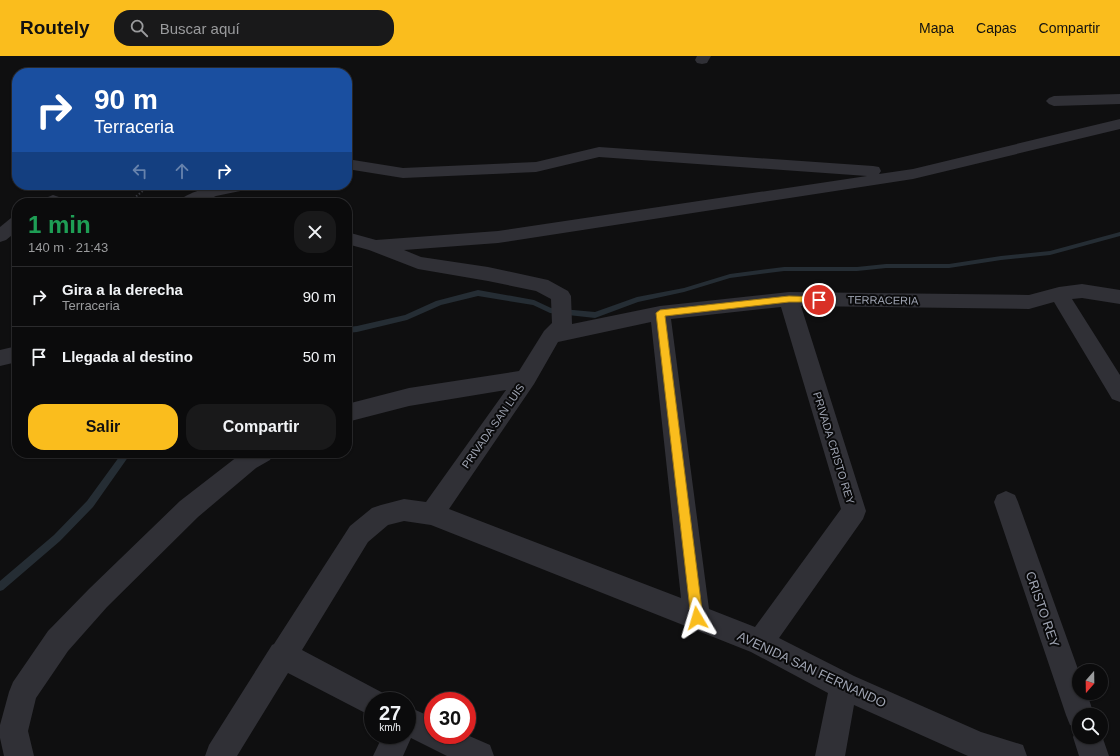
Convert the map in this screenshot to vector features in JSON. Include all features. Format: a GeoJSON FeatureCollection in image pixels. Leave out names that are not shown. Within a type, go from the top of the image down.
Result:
{"type":"FeatureCollection","features":[{"type":"Feature","properties":{"kind":"street"},"geometry":{"type":"LineString","coordinates":[[1054,101],[1120,99]]}},
{"type":"Feature","properties":{"kind":"street"},"geometry":{"type":"LineString","coordinates":[[376,246],[498,237],[913,174],[1120,124]]}},
{"type":"Feature","properties":{"kind":"street"},"geometry":{"type":"LineString","coordinates":[[352,165],[403,173],[536,168],[599,152],[913,174]]}},
{"type":"Feature","properties":{"kind":"street"},"geometry":{"type":"LineString","coordinates":[[197,198],[211,192],[220,190]]}},
{"type":"Feature","properties":{"kind":"street"},"geometry":{"type":"LineString","coordinates":[[0,236],[12,226]]}},
{"type":"Feature","properties":{"kind":"street"},"geometry":{"type":"LineString","coordinates":[[352,239],[376,246],[418,263],[488,274],[541,286],[561,296],[556,331]]}},
{"type":"Feature","properties":{"kind":"street","name":"TERRACERIA"},"geometry":{"type":"LineString","coordinates":[[556,331],[660,313],[789,299],[1029,302],[1059,294],[1082,291],[1120,297]]}},
{"type":"Feature","properties":{"kind":"street"},"geometry":{"type":"LineString","coordinates":[[1059,294],[1120,393]]}},
{"type":"Feature","properties":{"kind":"street","name":"PRIVADA CRISTO REY"},"geometry":{"type":"LineString","coordinates":[[760,642],[854,511],[789,299]]}},
{"type":"Feature","properties":{"kind":"street"},"geometry":{"type":"LineString","coordinates":[[660,313],[697,618]]}},
{"type":"Feature","properties":{"kind":"street","name":"PRIVADA SAN LUIS"},"geometry":{"type":"LineString","coordinates":[[432,514],[526,378],[556,331]]}},
{"type":"Feature","properties":{"kind":"street"},"geometry":{"type":"LineString","coordinates":[[352,412],[409,398],[526,378]]}},
{"type":"Feature","properties":{"kind":"street"},"geometry":{"type":"LineString","coordinates":[[19,756],[13,731],[23,692],[58,641],[98,598],[189,509],[253,458]]}},
{"type":"Feature","properties":{"kind":"street","name":"CRISTO REY"},"geometry":{"type":"LineString","coordinates":[[1006,502],[1078,708]]}},
{"type":"Feature","properties":{"kind":"street","name":"AVENIDA SAN FERNANDO"},"geometry":{"type":"LineString","coordinates":[[220,756],[359,534],[381,516],[404,510],[432,514],[760,642],[844,686],[981,751],[1012,756]]}},
{"type":"Feature","properties":{"kind":"street"},"geometry":{"type":"LineString","coordinates":[[282,655],[364,698]]}},
{"type":"Feature","properties":{"kind":"street"},"geometry":{"type":"LineString","coordinates":[[830,756],[844,686]]}},
{"type":"Feature","properties":{"kind":"street"},"geometry":{"type":"LineString","coordinates":[[388,756],[394,744]]}},
{"type":"Feature","properties":{"kind":"street"},"geometry":{"type":"LineString","coordinates":[[454,744],[479,756]]}},
{"type":"Feature","properties":{"kind":"street"},"geometry":{"type":"LineString","coordinates":[[1090,744],[1094,756]]}},
{"type":"Feature","properties":{"kind":"path"},"geometry":{"type":"LineString","coordinates":[[134,198],[144,190]]}},
{"type":"Feature","properties":{"kind":"waterway"},"geometry":{"type":"LineString","coordinates":[[352,330],[407,317],[439,303],[478,293],[534,303],[550,310],[595,315],[637,300],[684,290],[730,276],[784,269],[857,269],[886,266],[949,266],[1001,258],[1050,253],[1120,234]]}},
{"type":"Feature","properties":{"kind":"waterway"},"geometry":{"type":"LineString","coordinates":[[0,587],[57,538],[90,504],[123,458]]}},
{"type":"Feature","properties":{"kind":"route"},"geometry":{"type":"LineString","coordinates":[[697,618],[660,313],[789,299],[819,300]]}}]}
